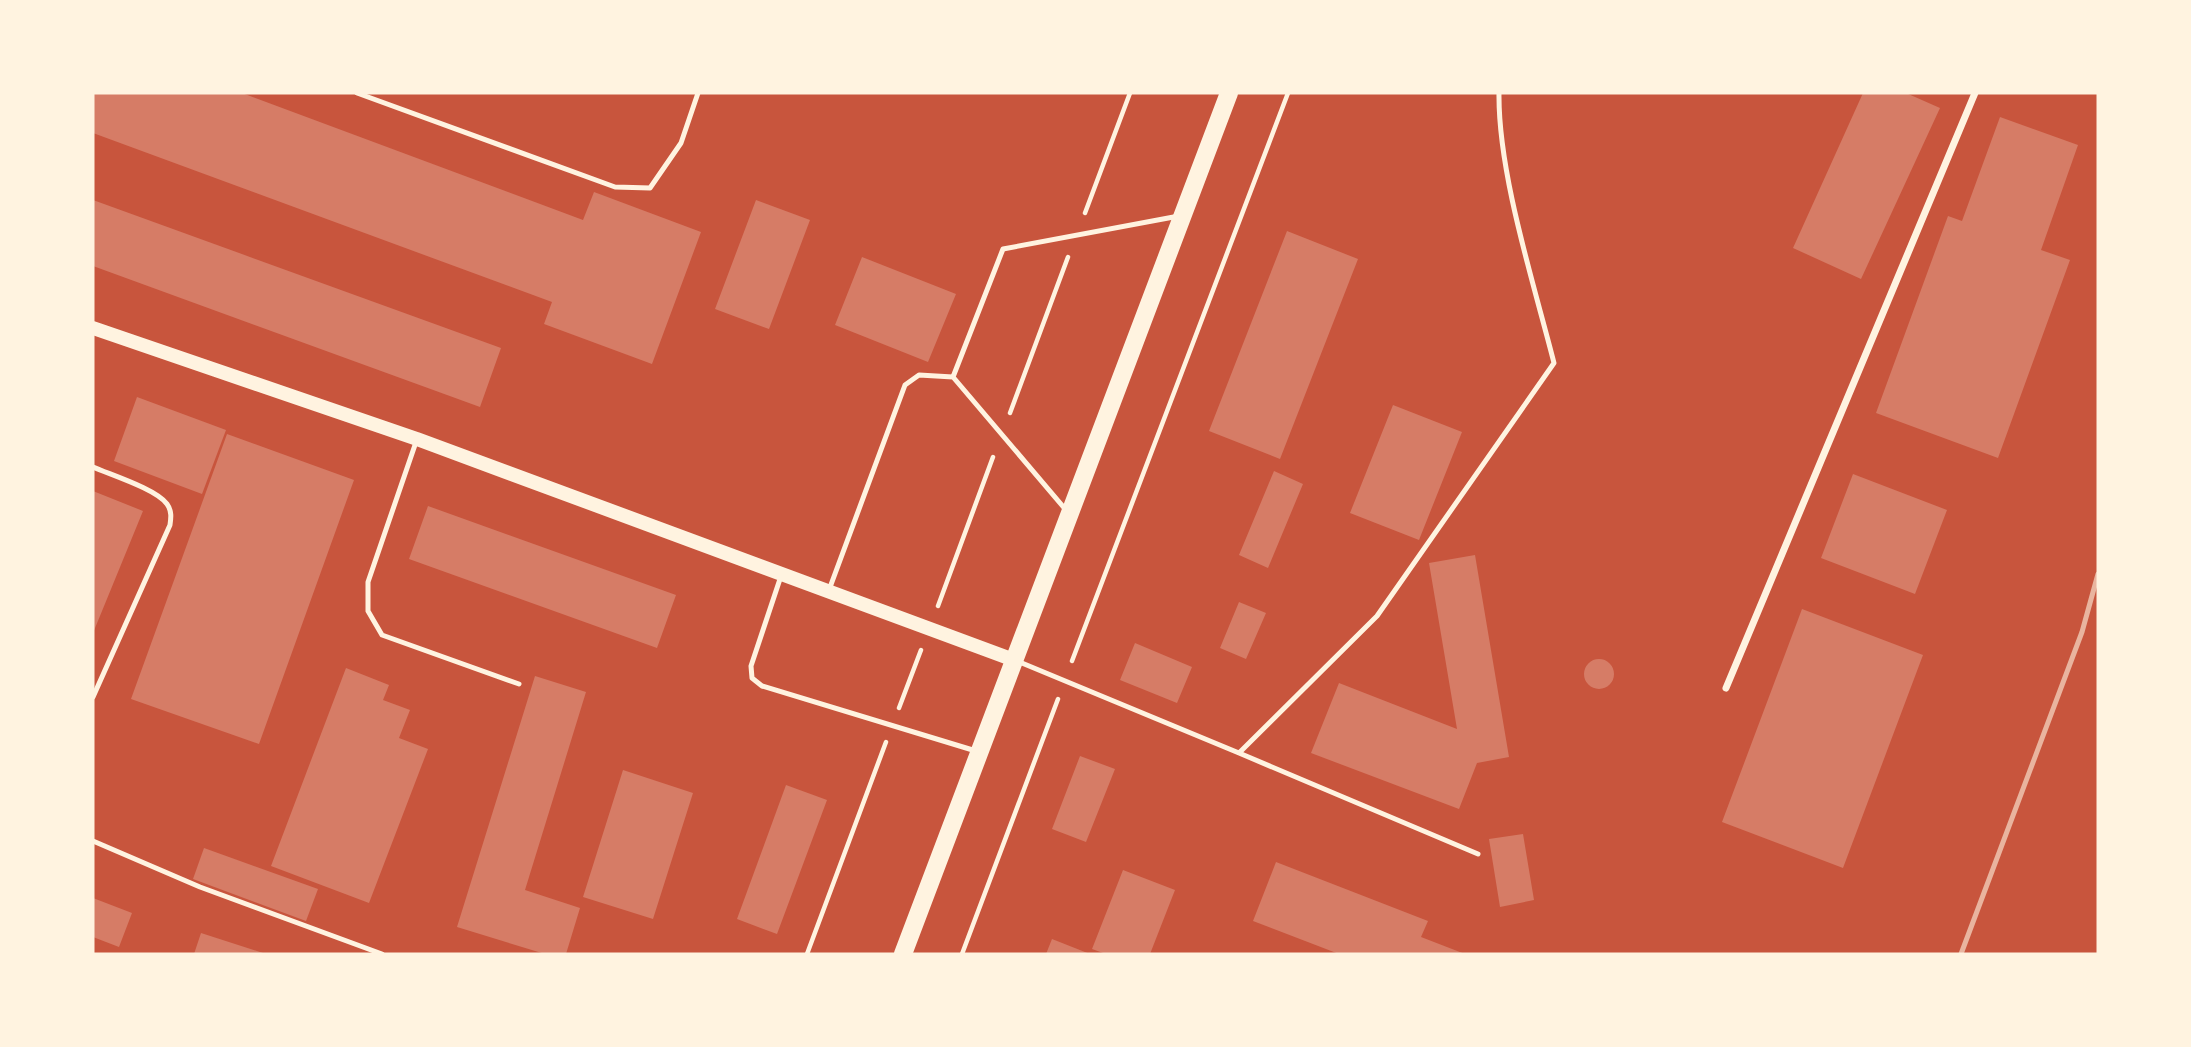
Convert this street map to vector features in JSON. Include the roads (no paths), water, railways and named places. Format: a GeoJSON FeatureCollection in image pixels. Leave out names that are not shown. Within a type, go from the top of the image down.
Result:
{"type":"FeatureCollection","features":[{"type":"Feature","properties":{"kind":"main road"},"geometry":{"type":"LineString","coordinates":[[903,954],[1229,93]]}},
{"type":"Feature","properties":{"kind":"main road"},"geometry":{"type":"LineString","coordinates":[[93,328],[417,439],[1014,660]]}},
{"type":"Feature","properties":{"kind":"street"},"geometry":{"type":"LineString","coordinates":[[1726,688],[1975,93]]}},
{"type":"Feature","properties":{"kind":"lane"},"geometry":{"type":"LineString","coordinates":[[357,93],[615,187],[650,188],[681,143],[698,93]]}},
{"type":"Feature","properties":{"kind":"lane"},"geometry":{"type":"LineString","coordinates":[[1239,752],[1377,616],[1554,363],[1511,188],[1499,114],[1499,93]]}},
{"type":"Feature","properties":{"kind":"lane"},"geometry":{"type":"LineString","coordinates":[[953,377],[1003,249],[1182,216]]}},
{"type":"Feature","properties":{"kind":"lane"},"geometry":{"type":"LineString","coordinates":[[829,592],[905,385],[919,375],[953,377],[1069,513]]}},
{"type":"Feature","properties":{"kind":"lane"},"geometry":{"type":"LineString","coordinates":[[417,439],[368,582],[368,611],[382,635],[519,684]]}},
{"type":"Feature","properties":{"kind":"lane"},"geometry":{"type":"LineString","coordinates":[[93,467],[156,496],[166,502],[171,512],[170,525],[93,697]]}},
{"type":"Feature","properties":{"kind":"lane"},"geometry":{"type":"LineString","coordinates":[[781,574],[751,666],[752,678],[762,686],[979,752]]}},
{"type":"Feature","properties":{"kind":"lane"},"geometry":{"type":"LineString","coordinates":[[1014,660],[1065,679],[1478,854]]}},
{"type":"Feature","properties":{"kind":"lane"},"geometry":{"type":"LineString","coordinates":[[93,842],[200,887],[382,954]]}},
{"type":"Feature","properties":{"kind":"railway"},"geometry":{"type":"LineString","coordinates":[[1961,954],[2082,632],[2098,574]]}}]}
